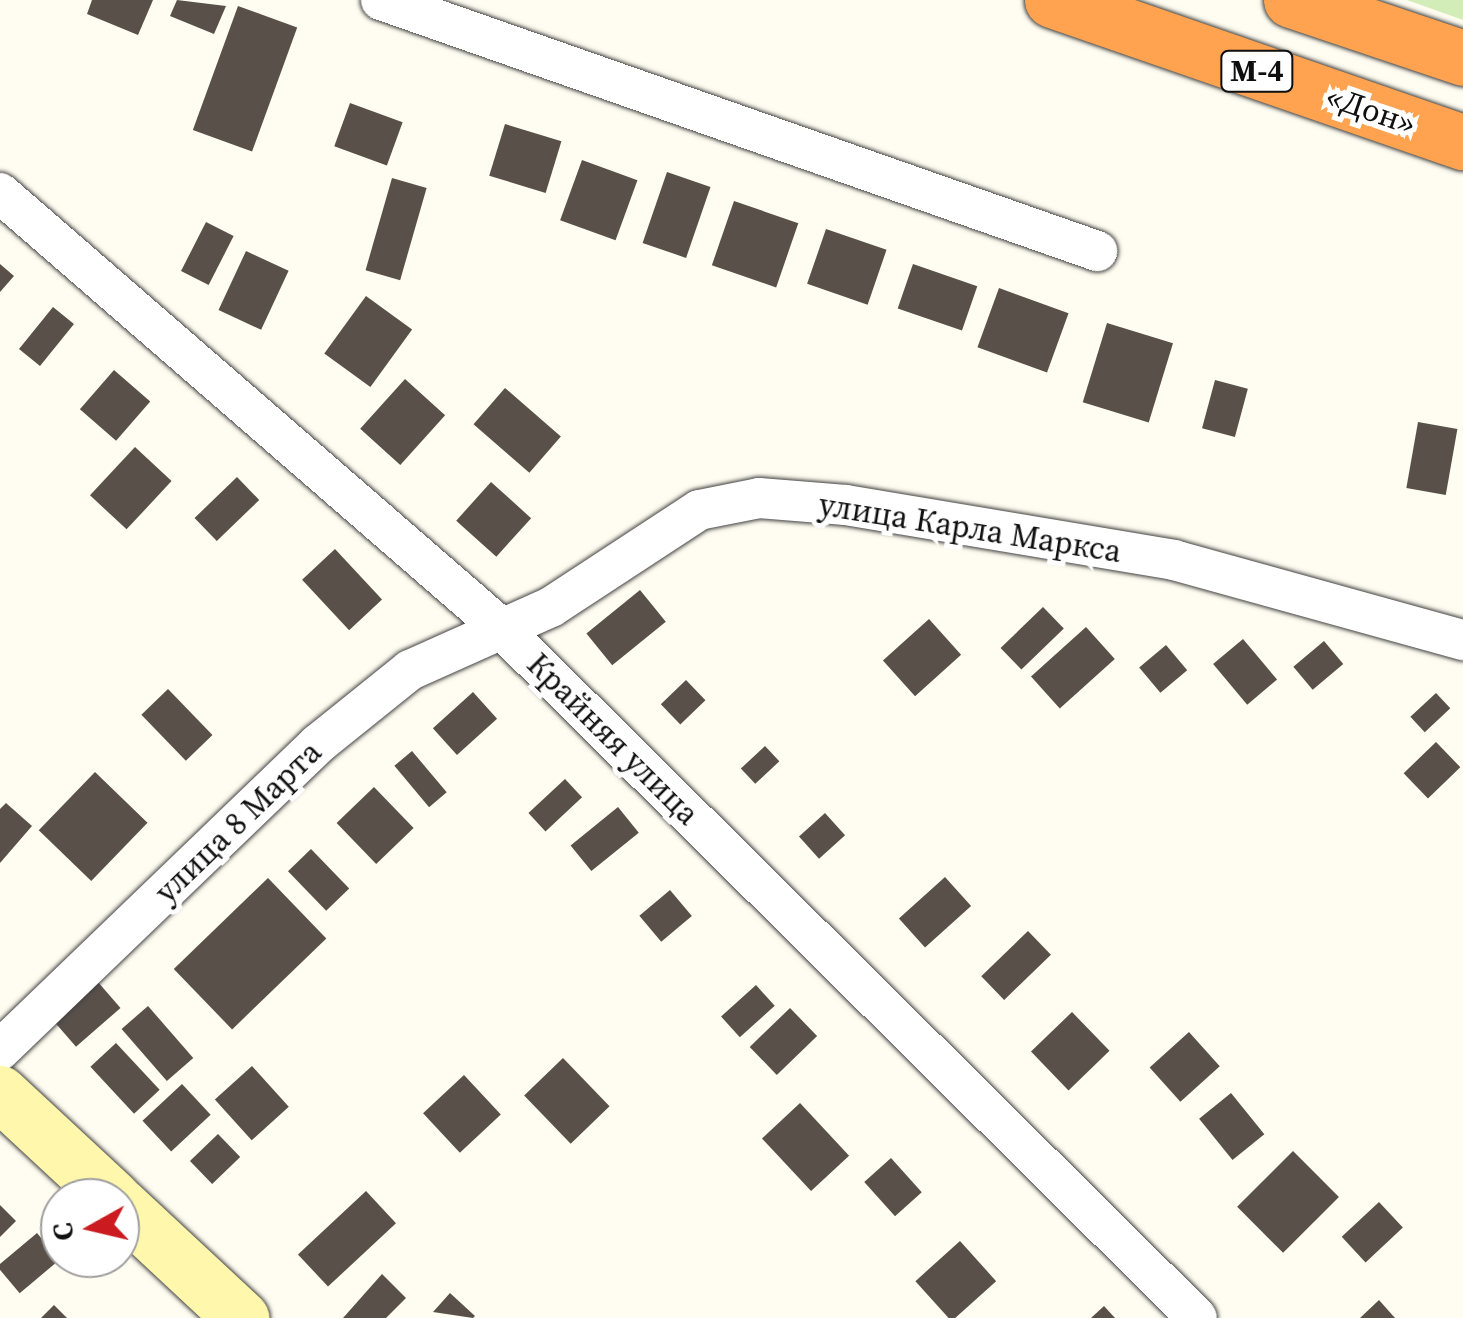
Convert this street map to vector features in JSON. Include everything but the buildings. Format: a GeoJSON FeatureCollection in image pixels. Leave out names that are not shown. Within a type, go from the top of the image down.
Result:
{"type":"FeatureCollection","features":[{"type":"Feature","properties":{"kind":"highway","name":"«Дон»"},"geometry":{"type":"LineString","coordinates":[[1052,0],[1463,142]]}},
{"type":"Feature","properties":{"kind":"highway","name":"М-4"},"geometry":{"type":"LineString","coordinates":[[1291,0],[1463,58]]}},
{"type":"Feature","properties":{"kind":"street"},"geometry":{"type":"LineString","coordinates":[[381,0],[1097,251]]}},
{"type":"Feature","properties":{"kind":"street","name":"Крайняя улица"},"geometry":{"type":"LineString","coordinates":[[0,193],[500,628],[1197,1318]]}},
{"type":"Feature","properties":{"kind":"street","name":"улица Карла Маркса"},"geometry":{"type":"LineString","coordinates":[[500,628],[551,607],[698,510],[759,498],[1174,560],[1462,638]]}},
{"type":"Feature","properties":{"kind":"street","name":"улица 8 Марта"},"geometry":{"type":"LineString","coordinates":[[0,1050],[318,744],[410,670],[500,628]]}},
{"type":"Feature","properties":{"kind":"street"},"geometry":{"type":"LineString","coordinates":[[0,1092],[91,1178]]}},
{"type":"Feature","properties":{"kind":"street"},"geometry":{"type":"LineString","coordinates":[[140,1224],[240,1318]]}},
{"type":"Feature","properties":{"kind":"green space"},"geometry":{"type":"Polygon","coordinates":[[[1407,0],[1463,0],[1463,20],[1407,0]]]}}]}
